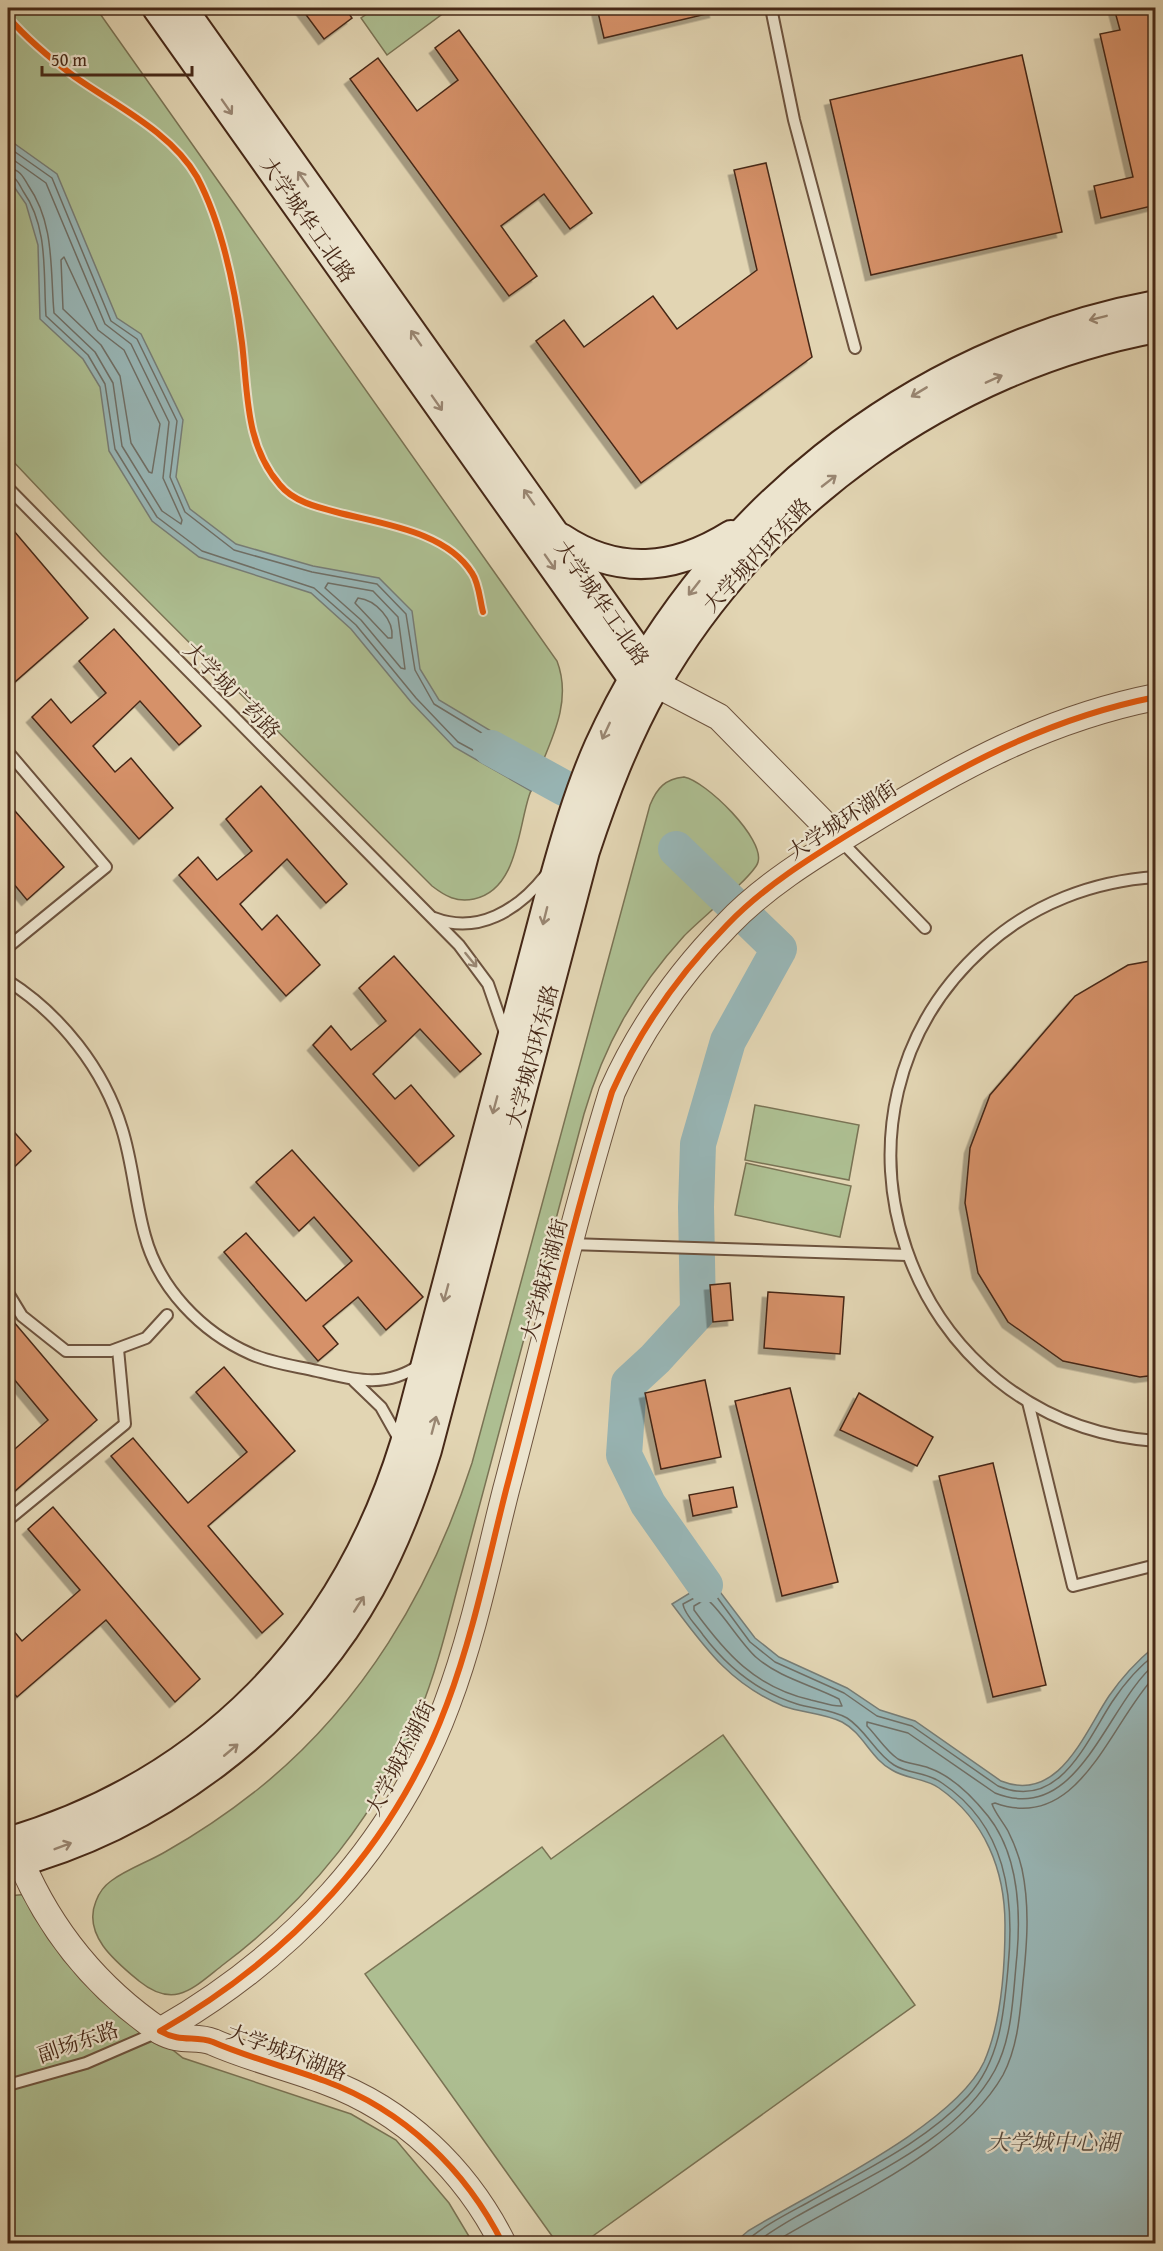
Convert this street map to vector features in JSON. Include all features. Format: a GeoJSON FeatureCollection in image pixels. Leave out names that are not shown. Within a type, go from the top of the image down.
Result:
{"type":"FeatureCollection","features":[{"type":"Feature","properties":{"kind":"main road","name":"大学城华工北路"},"geometry":{"type":"LineString","coordinates":[[157,8],[644,674]]}},
{"type":"Feature","properties":{"kind":"main road","name":"大学城华工北路"},"geometry":{"type":"LineString","coordinates":[[182,8],[554,533],[644,674]]}},
{"type":"Feature","properties":{"kind":"main road","name":"大学城内环东路"},"geometry":{"type":"LineString","coordinates":[[11,1848],[130,1792],[216,1734],[266,1686],[296,1653],[349,1578],[392,1486],[403,1452],[561,855],[598,748],[644,674],[691,591],[748,524],[799,476],[880,416],[931,385],[986,358],[1055,331],[1155,305]]}},
{"type":"Feature","properties":{"kind":"main road","name":"大学城内环东路"},"geometry":{"type":"LineString","coordinates":[[11,1848],[61,1847],[141,1812],[230,1752],[283,1702],[314,1668],[369,1590],[413,1494],[427,1450],[585,851],[619,757],[644,674],[692,628],[742,564],[813,494],[869,451],[942,405],[996,379],[1071,350],[1155,328]]}},
{"type":"Feature","properties":{"kind":"main road"},"geometry":{"type":"LineString","coordinates":[[554,533],[592,555],[612,562],[657,564],[702,550],[748,524]]}},
{"type":"Feature","properties":{"kind":"street"},"geometry":{"type":"LineString","coordinates":[[644,674],[719,717],[840,840]]}},
{"type":"Feature","properties":{"kind":"street","name":"大学城环湖街"},"geometry":{"type":"LineString","coordinates":[[167,2035],[285,1943],[312,1916],[358,1865],[386,1826],[413,1779],[448,1703],[606,1110],[628,1055],[669,993],[728,924],[759,896],[840,840],[946,775],[988,753],[1088,714],[1155,697]]}},
{"type":"Feature","properties":{"kind":"street"},"geometry":{"type":"LineString","coordinates":[[11,1848],[51,1922],[86,1968],[125,2005],[167,2035]]}},
{"type":"Feature","properties":{"kind":"street","name":"大学城环湖路"},"geometry":{"type":"LineString","coordinates":[[167,2035],[210,2041],[246,2057],[358,2094],[434,2148],[464,2181],[490,2219],[503,2244]]}},
{"type":"Feature","properties":{"kind":"lane"},"geometry":{"type":"LineString","coordinates":[[771,8],[794,120],[855,348]]}},
{"type":"Feature","properties":{"kind":"lane","name":"大学城广药路"},"geometry":{"type":"LineString","coordinates":[[8,488],[470,957],[488,984],[503,1025],[508,1057]]}},
{"type":"Feature","properties":{"kind":"lane"},"geometry":{"type":"LineString","coordinates":[[8,752],[106,867],[8,947]]}},
{"type":"Feature","properties":{"kind":"lane"},"geometry":{"type":"LineString","coordinates":[[840,840],[925,928]]}},
{"type":"Feature","properties":{"kind":"lane"},"geometry":{"type":"LineString","coordinates":[[431,917],[442,921],[470,923],[488,921],[505,913],[531,894],[561,855]]}},
{"type":"Feature","properties":{"kind":"lane"},"geometry":{"type":"LineString","coordinates":[[1155,877],[1094,887],[1038,910],[984,948],[940,997],[909,1056],[892,1120],[891,1180],[896,1216],[907,1255],[928,1300],[952,1335],[990,1374],[1028,1402],[1067,1421],[1096,1431],[1155,1441]]}},
{"type":"Feature","properties":{"kind":"lane"},"geometry":{"type":"LineString","coordinates":[[8,981],[36,1001],[67,1032],[105,1090],[122,1126],[145,1238],[153,1260],[179,1300],[214,1332],[252,1354],[354,1381],[375,1382],[396,1378],[413,1370],[429,1358]]}},
{"type":"Feature","properties":{"kind":"lane"},"geometry":{"type":"LineString","coordinates":[[570,1244],[907,1255]]}},
{"type":"Feature","properties":{"kind":"lane"},"geometry":{"type":"LineString","coordinates":[[8,1295],[22,1316],[66,1351],[118,1349],[146,1338],[167,1315]]}},
{"type":"Feature","properties":{"kind":"lane"},"geometry":{"type":"LineString","coordinates":[[8,1520],[125,1424],[118,1349]]}},
{"type":"Feature","properties":{"kind":"lane"},"geometry":{"type":"LineString","coordinates":[[354,1381],[372,1396],[391,1421],[403,1452]]}},
{"type":"Feature","properties":{"kind":"lane"},"geometry":{"type":"LineString","coordinates":[[1028,1402],[1073,1586],[1155,1565]]}},
{"type":"Feature","properties":{"kind":"lane","name":"副场东路"},"geometry":{"type":"LineString","coordinates":[[8,2085],[86,2063],[167,2035]]}},
{"type":"Feature","properties":{"kind":"green space"},"geometry":{"type":"Polygon","coordinates":[[[8,8],[96,8],[557,661],[562,678],[560,713],[529,796],[514,857],[499,884],[488,893],[474,899],[462,900],[447,896],[432,886],[102,555],[8,456],[8,8]]]}},
{"type":"Feature","properties":{"kind":"green space"},"geometry":{"type":"Polygon","coordinates":[[[376,8],[442,8],[445,12],[387,55],[361,18],[376,8]]]}},
{"type":"Feature","properties":{"kind":"green space"},"geometry":{"type":"Polygon","coordinates":[[[684,777],[706,789],[732,812],[752,840],[758,852],[758,862],[747,877],[666,956],[623,1019],[601,1065],[584,1114],[442,1644],[419,1714],[402,1751],[362,1820],[313,1883],[285,1912],[193,1988],[174,1995],[152,1990],[121,1965],[97,1936],[93,1913],[97,1898],[111,1881],[189,1838],[235,1807],[295,1757],[360,1683],[414,1600],[436,1556],[472,1463],[650,805],[662,785],[684,777]]]}},
{"type":"Feature","properties":{"kind":"green space"},"geometry":{"type":"Polygon","coordinates":[[[755,1105],[859,1125],[849,1180],[745,1160],[755,1105]]]}},
{"type":"Feature","properties":{"kind":"green space"},"geometry":{"type":"Polygon","coordinates":[[[746,1163],[851,1186],[840,1237],[735,1215],[746,1163]]]}},
{"type":"Feature","properties":{"kind":"green space"},"geometry":{"type":"Polygon","coordinates":[[[723,1735],[915,2005],[583,2243],[557,2243],[365,1974],[542,1847],[551,1859],[723,1735]]]}},
{"type":"Feature","properties":{"kind":"green space"},"geometry":{"type":"Polygon","coordinates":[[[29,1894],[121,2009],[183,2058],[351,2114],[396,2140],[449,2203],[473,2243],[8,2243],[8,1896],[29,1894]]]}},
{"type":"Feature","properties":{"kind":"water"},"geometry":{"type":"Polygon","coordinates":[[[8,139],[57,174],[117,318],[141,334],[183,420],[176,477],[190,509],[236,544],[313,566],[379,578],[412,611],[420,669],[439,700],[536,758],[531,791],[454,747],[411,702],[351,629],[311,593],[199,557],[152,521],[109,451],[100,387],[83,359],[40,319],[38,245],[26,204],[8,178],[8,139]]]}},
{"type":"Feature","properties":{"kind":"water","name":"大学城中心湖"},"geometry":{"type":"Polygon","coordinates":[[[711,1580],[755,1638],[779,1657],[847,1688],[880,1710],[915,1721],[1001,1781],[1021,1785],[1039,1783],[1054,1774],[1067,1761],[1114,1689],[1142,1657],[1155,1646],[1155,2243],[734,2243],[748,2231],[842,2178],[912,2134],[943,2110],[968,2086],[984,2062],[999,2012],[1005,1925],[1001,1885],[989,1848],[969,1815],[955,1801],[934,1785],[897,1773],[885,1765],[856,1733],[842,1722],[783,1706],[764,1697],[733,1676],[708,1650],[672,1604],[711,1580]]]}},
{"type":"Feature","properties":{"kind":"building"},"geometry":{"type":"Polygon","coordinates":[[[301,8],[345,8],[352,18],[324,39],[301,8]]]}},
{"type":"Feature","properties":{"kind":"building"},"geometry":{"type":"Polygon","coordinates":[[[597,8],[714,8],[715,12],[604,38],[597,8]]]}},
{"type":"Feature","properties":{"kind":"building"},"geometry":{"type":"Polygon","coordinates":[[[1114,8],[1156,8],[1156,205],[1101,218],[1094,186],[1133,177],[1100,34],[1120,30],[1114,8]]]}},
{"type":"Feature","properties":{"kind":"building"},"geometry":{"type":"Polygon","coordinates":[[[459,30],[592,213],[570,229],[544,194],[501,226],[537,276],[509,296],[350,79],[378,58],[417,111],[458,80],[435,48],[459,30]]]}},
{"type":"Feature","properties":{"kind":"building"},"geometry":{"type":"Polygon","coordinates":[[[1022,55],[1062,232],[871,275],[830,100],[1022,55]]]}},
{"type":"Feature","properties":{"kind":"building"},"geometry":{"type":"Polygon","coordinates":[[[766,163],[812,357],[641,483],[536,341],[564,320],[584,347],[653,296],[677,329],[757,270],[734,170],[766,163]]]}},
{"type":"Feature","properties":{"kind":"building"},"geometry":{"type":"Polygon","coordinates":[[[8,524],[88,618],[8,688],[8,524]]]}},
{"type":"Feature","properties":{"kind":"building"},"geometry":{"type":"Polygon","coordinates":[[[114,629],[201,726],[179,745],[140,701],[93,746],[115,772],[131,758],[173,808],[139,839],[32,717],[51,699],[71,723],[106,693],[79,661],[114,629]]]}},
{"type":"Feature","properties":{"kind":"building"},"geometry":{"type":"Polygon","coordinates":[[[261,786],[347,884],[326,903],[287,859],[240,904],[262,930],[277,915],[320,965],[286,996],[179,875],[198,857],[217,880],[252,851],[226,819],[261,786]]]}},
{"type":"Feature","properties":{"kind":"building"},"geometry":{"type":"Polygon","coordinates":[[[8,803],[64,867],[27,900],[8,877],[8,803]]]}},
{"type":"Feature","properties":{"kind":"building"},"geometry":{"type":"Polygon","coordinates":[[[394,956],[481,1054],[460,1072],[420,1029],[373,1074],[395,1099],[411,1085],[454,1136],[419,1166],[313,1045],[331,1026],[351,1050],[386,1021],[359,988],[394,956]]]}},
{"type":"Feature","properties":{"kind":"building"},"geometry":{"type":"Polygon","coordinates":[[[1156,960],[1156,1375],[1140,1377],[1063,1361],[1008,1322],[978,1273],[965,1203],[970,1148],[990,1095],[1075,996],[1128,965],[1156,960]]]}},
{"type":"Feature","properties":{"kind":"building"},"geometry":{"type":"Polygon","coordinates":[[[8,1125],[31,1151],[8,1173],[8,1125]]]}},
{"type":"Feature","properties":{"kind":"building"},"geometry":{"type":"Polygon","coordinates":[[[292,1150],[423,1297],[386,1330],[358,1297],[323,1326],[338,1344],[318,1361],[224,1252],[246,1233],[306,1301],[352,1261],[314,1217],[299,1231],[256,1182],[292,1150]]]}},
{"type":"Feature","properties":{"kind":"building"},"geometry":{"type":"Polygon","coordinates":[[[730,1283],[733,1320],[713,1322],[710,1285],[730,1283]]]}},
{"type":"Feature","properties":{"kind":"building"},"geometry":{"type":"Polygon","coordinates":[[[768,1292],[844,1297],[840,1354],[764,1348],[768,1292]]]}},
{"type":"Feature","properties":{"kind":"building"},"geometry":{"type":"Polygon","coordinates":[[[13,1321],[97,1420],[8,1497],[8,1455],[48,1420],[8,1372],[8,1326],[13,1321]]]}},
{"type":"Feature","properties":{"kind":"building"},"geometry":{"type":"Polygon","coordinates":[[[224,1367],[295,1451],[208,1526],[283,1614],[262,1633],[111,1456],[133,1438],[188,1503],[247,1452],[196,1392],[224,1367]]]}},
{"type":"Feature","properties":{"kind":"building"},"geometry":{"type":"Polygon","coordinates":[[[705,1380],[721,1457],[661,1469],[645,1393],[705,1380]]]}},
{"type":"Feature","properties":{"kind":"building"},"geometry":{"type":"Polygon","coordinates":[[[790,1388],[838,1582],[782,1596],[735,1401],[790,1388]]]}},
{"type":"Feature","properties":{"kind":"building"},"geometry":{"type":"Polygon","coordinates":[[[859,1393],[933,1437],[917,1466],[840,1430],[859,1393]]]}},
{"type":"Feature","properties":{"kind":"building"},"geometry":{"type":"Polygon","coordinates":[[[993,1463],[1046,1685],[993,1697],[939,1476],[993,1463]]]}},
{"type":"Feature","properties":{"kind":"building"},"geometry":{"type":"Polygon","coordinates":[[[733,1487],[737,1507],[693,1516],[689,1495],[733,1487]]]}},
{"type":"Feature","properties":{"kind":"building"},"geometry":{"type":"Polygon","coordinates":[[[53,1507],[200,1679],[175,1702],[106,1620],[17,1697],[8,1686],[8,1624],[22,1641],[80,1590],[28,1529],[53,1507]]]}},
{"type":"Feature","properties":{"kind":"waterway"},"geometry":{"type":"LineString","coordinates":[[491,748],[564,788]]}},
{"type":"Feature","properties":{"kind":"waterway"},"geometry":{"type":"LineString","coordinates":[[676,849],[779,949],[728,1041],[698,1144],[696,1207],[698,1312],[655,1359],[629,1383],[624,1455],[648,1504],[705,1585]]}},
{"type":"Feature","properties":{"kind":"cycle path"},"geometry":{"type":"LineString","coordinates":[[8,17],[66,70],[158,133],[173,146],[197,177],[214,216],[232,280],[254,436],[260,453],[280,485],[291,495],[313,505],[411,531],[446,547],[461,559],[472,573],[478,587],[483,612]]}},
{"type":"Feature","properties":{"kind":"cycle path"},"geometry":{"type":"LineString","coordinates":[[503,2244],[471,2191],[451,2168],[430,2146],[381,2108],[354,2093],[311,2076],[213,2042],[175,2037],[160,2031],[208,2001],[253,1968],[333,1893],[367,1851],[398,1805],[425,1756],[447,1704],[472,1625],[570,1241],[612,1092],[635,1046],[662,1003],[709,944],[742,910],[774,884],[844,837],[932,784],[1003,748],[1077,718],[1115,706],[1156,697]]}}]}
